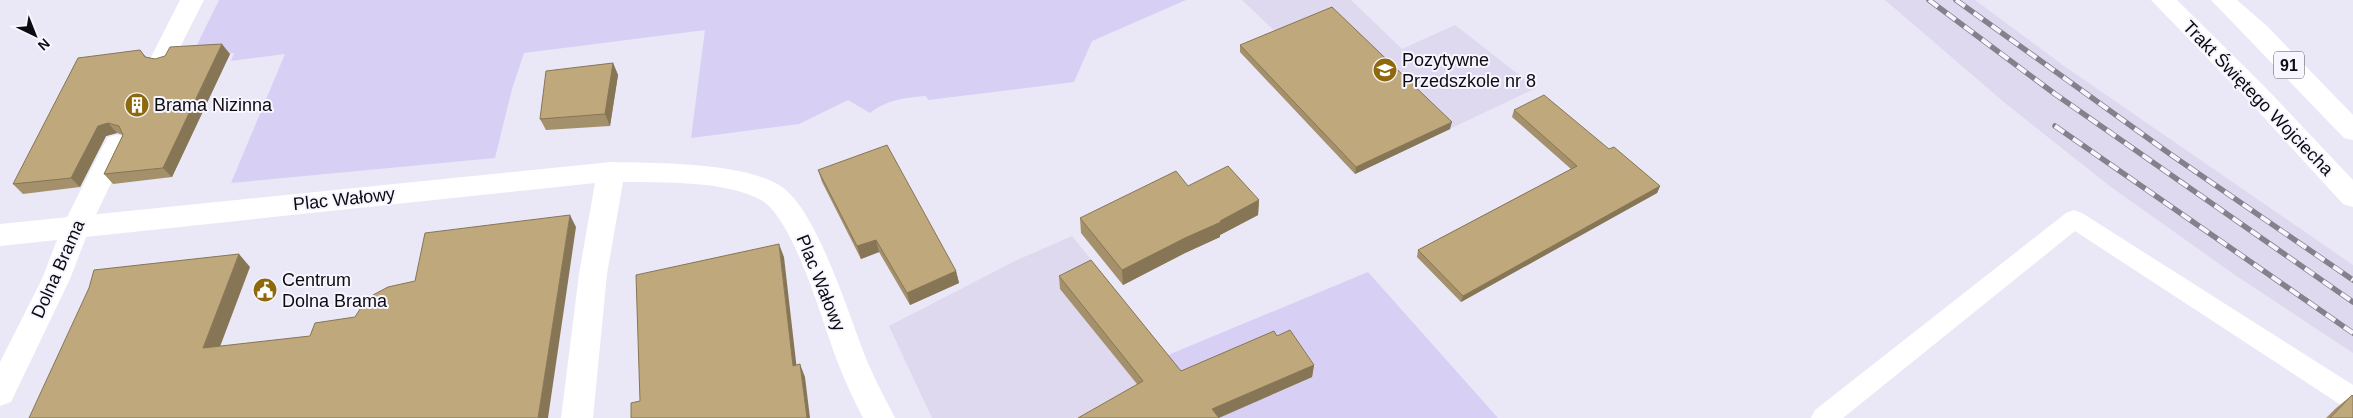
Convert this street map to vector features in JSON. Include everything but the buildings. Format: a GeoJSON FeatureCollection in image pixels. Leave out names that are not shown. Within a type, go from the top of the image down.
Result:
{"type":"FeatureCollection","features":[{"type":"Feature","properties":{"kind":"street"},"geometry":{"type":"LineString","coordinates":[[162,58],[192,0]]}},
{"type":"Feature","properties":{"kind":"street","name":"Trakt Świętego Wojciecha"},"geometry":{"type":"LineString","coordinates":[[2163,0],[2256,92],[2353,197]]}},
{"type":"Feature","properties":{"kind":"street","name":"91"},"geometry":{"type":"LineString","coordinates":[[2223,0],[2258,32],[2353,131]]}},
{"type":"Feature","properties":{"kind":"street","name":"Dolna Brama"},"geometry":{"type":"LineString","coordinates":[[0,393],[56,279],[76,226],[117,144]]}},
{"type":"Feature","properties":{"kind":"street"},"geometry":{"type":"LineString","coordinates":[[577,418],[593,274],[611,172]]}},
{"type":"Feature","properties":{"kind":"street","name":"Plac Wałowy"},"geometry":{"type":"LineString","coordinates":[[0,235],[611,172],[695,175],[752,186],[774,194],[803,233],[854,366],[879,418]]}},
{"type":"Feature","properties":{"kind":"lane"},"geometry":{"type":"LineString","coordinates":[[1824,418],[2074,219],[2353,399]]}},
{"type":"Feature","properties":{"kind":"shaded area"},"geometry":{"type":"Polygon","coordinates":[[[219,0],[1186,0],[1092,41],[1074,82],[928,100],[926,96],[904,99],[890,102],[870,113],[848,100],[799,124],[691,138],[705,30],[524,53],[512,89],[495,158],[231,183],[285,54],[231,61],[234,53],[201,57],[192,55],[219,0]]]}},
{"type":"Feature","properties":{"kind":"shaded area","name":"Pozytywne Przedszkole nr 8"},"geometry":{"type":"Polygon","coordinates":[[[1242,0],[1351,0],[1402,49],[1455,25],[1536,88],[1355,174],[1240,52],[1279,35],[1242,0]]]}},
{"type":"Feature","properties":{"kind":"shaded area"},"geometry":{"type":"Polygon","coordinates":[[[1885,0],[1975,0],[2064,66],[2353,265],[2353,353],[2235,275],[2111,187],[2005,103],[1885,0]]]}},
{"type":"Feature","properties":{"kind":"shaded area"},"geometry":{"type":"Polygon","coordinates":[[[1072,236],[1188,380],[1212,418],[932,418],[889,326],[1015,261],[1072,236]]]}},
{"type":"Feature","properties":{"kind":"shaded area"},"geometry":{"type":"Polygon","coordinates":[[[1368,272],[1498,418],[1212,418],[1188,380],[1168,355],[1368,272]]]}},
{"type":"Feature","properties":{"kind":"railway"},"geometry":{"type":"LineString","coordinates":[[1929,0],[2055,94],[2353,302]]}},
{"type":"Feature","properties":{"kind":"railway"},"geometry":{"type":"LineString","coordinates":[[1956,0],[2170,154],[2353,280]]}},
{"type":"Feature","properties":{"kind":"railway"},"geometry":{"type":"LineString","coordinates":[[2055,126],[2353,333]]}},
{"type":"Feature","properties":{"kind":"place","name":"Pozytywne Przedszkole nr 8"},"geometry":{"type":"Point","coordinates":[1385,70]}},
{"type":"Feature","properties":{"kind":"place","name":"Brama Nizinna"},"geometry":{"type":"Point","coordinates":[137,105]}},
{"type":"Feature","properties":{"kind":"place","name":"Centrum Dolna Brama"},"geometry":{"type":"Point","coordinates":[265,290]}}]}
